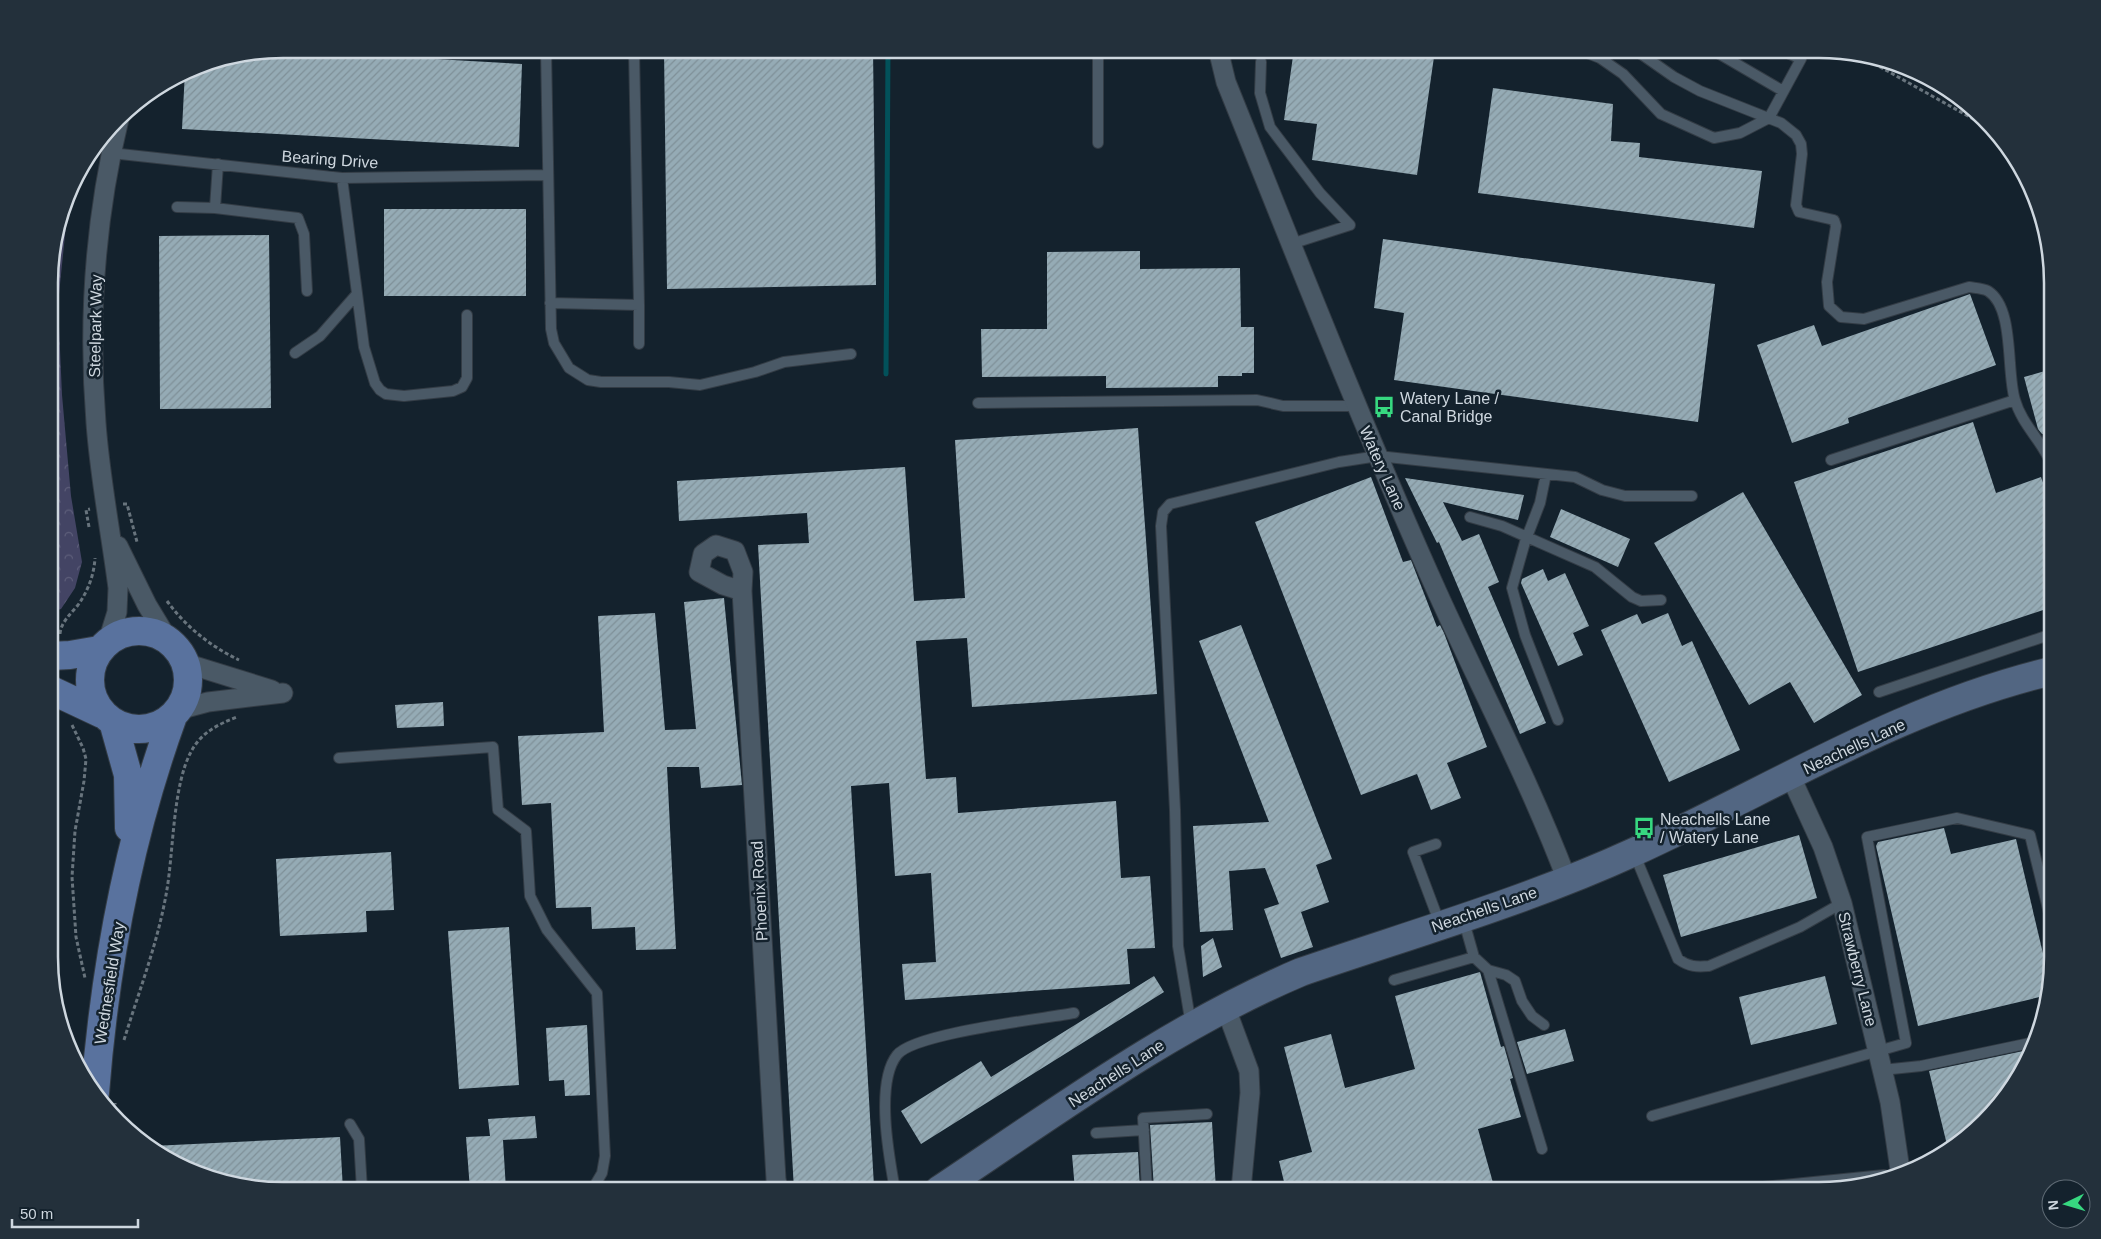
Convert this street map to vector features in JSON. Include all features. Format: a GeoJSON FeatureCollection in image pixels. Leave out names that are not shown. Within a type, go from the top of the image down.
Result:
{"type":"FeatureCollection","features":[{"type":"Feature","properties":{"kind":"main road"},"geometry":{"type":"LineString","coordinates":[[58,656],[70,656],[104,645],[128,632],[147,631],[167,638],[180,651],[186,663],[188,680],[186,697],[175,713],[156,728],[133,731],[58,694]]}},
{"type":"Feature","properties":{"kind":"main road"},"geometry":{"type":"LineString","coordinates":[[104,645],[93,662],[91,680],[94,701],[108,720]]}},
{"type":"Feature","properties":{"kind":"main road","name":"Wednesfield Way"},"geometry":{"type":"LineString","coordinates":[[105,1095],[100,1028],[126,874],[157,760],[175,713]]}},
{"type":"Feature","properties":{"kind":"main road","name":"Wednesfield Way"},"geometry":{"type":"LineString","coordinates":[[108,720],[128,775],[129,823],[126,874]]}},
{"type":"Feature","properties":{"kind":"street","name":"Watery Lane"},"geometry":{"type":"LineString","coordinates":[[1220,58],[1226,82],[1356,406],[1438,594],[1545,821],[1568,880]]}},
{"type":"Feature","properties":{"kind":"street","name":"Steelpark Way"},"geometry":{"type":"LineString","coordinates":[[104,645],[117,612],[118,588],[96,423],[93,322],[97,243],[116,130]]}},
{"type":"Feature","properties":{"kind":"street","name":"Steelpark Way"},"geometry":{"type":"LineString","coordinates":[[112,533],[147,605],[167,638]]}},
{"type":"Feature","properties":{"kind":"street","name":"Phoenix Road"},"geometry":{"type":"LineString","coordinates":[[742,592],[777,1182]]}},
{"type":"Feature","properties":{"kind":"street"},"geometry":{"type":"LineString","coordinates":[[175,713],[208,702],[283,694],[186,663]]}},
{"type":"Feature","properties":{"kind":"street","name":"Neachells Lane"},"geometry":{"type":"LineString","coordinates":[[951,1182],[1082,1094],[1191,1025],[1225,1006],[1301,972],[1568,880],[1634,852],[1790,775],[1944,705],[2003,684],[2044,673]]}},
{"type":"Feature","properties":{"kind":"street","name":"Strawberry Lane"},"geometry":{"type":"LineString","coordinates":[[1790,775],[1823,847],[1842,903],[1895,1126],[1900,1166]]}},
{"type":"Feature","properties":{"kind":"street"},"geometry":{"type":"LineString","coordinates":[[1225,1006],[1249,1071],[1250,1093],[1242,1182]]}},
{"type":"Feature","properties":{"kind":"lane"},"geometry":{"type":"LineString","coordinates":[[546,58],[551,329],[560,357],[569,368],[588,380],[700,385],[755,372],[784,362],[851,354]]}},
{"type":"Feature","properties":{"kind":"lane"},"geometry":{"type":"LineString","coordinates":[[634,58],[639,344]]}},
{"type":"Feature","properties":{"kind":"lane"},"geometry":{"type":"LineString","coordinates":[[1098,58],[1098,142]]}},
{"type":"Feature","properties":{"kind":"lane"},"geometry":{"type":"LineString","coordinates":[[1600,58],[1623,74],[1662,114],[1714,138],[1740,133],[1769,118],[1800,59],[1798,58]]}},
{"type":"Feature","properties":{"kind":"lane"},"geometry":{"type":"LineString","coordinates":[[1648,58],[1700,91],[1781,122],[1796,135],[1802,144],[1796,205],[1799,212],[1834,220],[1836,226],[1827,282],[1829,306],[1841,317],[1864,320],[1969,287],[1987,290],[1998,300],[2005,321],[2015,400],[2036,440],[2044,449]]}},
{"type":"Feature","properties":{"kind":"lane"},"geometry":{"type":"LineString","coordinates":[[1726,58],[1783,91]]}},
{"type":"Feature","properties":{"kind":"lane"},"geometry":{"type":"LineString","coordinates":[[1261,62],[1260,93],[1270,127],[1320,193],[1350,225],[1291,244]]}},
{"type":"Feature","properties":{"kind":"lane","name":"Bearing Drive"},"geometry":{"type":"LineString","coordinates":[[111,153],[342,178],[548,175]]}},
{"type":"Feature","properties":{"kind":"lane"},"geometry":{"type":"LineString","coordinates":[[215,208],[218,164]]}},
{"type":"Feature","properties":{"kind":"lane"},"geometry":{"type":"LineString","coordinates":[[342,178],[356,295],[369,365],[376,383],[386,394],[404,396],[453,391],[462,387],[467,378],[467,315]]}},
{"type":"Feature","properties":{"kind":"lane"},"geometry":{"type":"LineString","coordinates":[[177,207],[215,208],[298,218],[304,234],[307,291]]}},
{"type":"Feature","properties":{"kind":"lane"},"geometry":{"type":"LineString","coordinates":[[295,353],[320,336],[356,295]]}},
{"type":"Feature","properties":{"kind":"lane"},"geometry":{"type":"LineString","coordinates":[[550,303],[639,305]]}},
{"type":"Feature","properties":{"kind":"lane"},"geometry":{"type":"LineString","coordinates":[[978,403],[1257,400],[1283,406],[1356,406]]}},
{"type":"Feature","properties":{"kind":"lane"},"geometry":{"type":"LineString","coordinates":[[1831,460],[2015,400]]}},
{"type":"Feature","properties":{"kind":"lane"},"geometry":{"type":"LineString","coordinates":[[1191,1025],[1178,946],[1174,810],[1161,526],[1163,512],[1170,504],[1339,462],[1378,456],[1575,477],[1602,490],[1625,496],[1692,496]]}},
{"type":"Feature","properties":{"kind":"lane"},"geometry":{"type":"LineString","coordinates":[[1546,474],[1540,503],[1527,537],[1512,588],[1525,635],[1558,720]]}},
{"type":"Feature","properties":{"kind":"lane"},"geometry":{"type":"LineString","coordinates":[[1470,517],[1502,526],[1595,567],[1632,597],[1650,602],[1662,600]]}},
{"type":"Feature","properties":{"kind":"lane"},"geometry":{"type":"LineString","coordinates":[[1879,692],[2044,637]]}},
{"type":"Feature","properties":{"kind":"lane"},"geometry":{"type":"LineString","coordinates":[[339,758],[494,747],[498,810],[526,831],[530,896],[547,930],[597,993],[605,1156],[602,1173],[597,1182]]}},
{"type":"Feature","properties":{"kind":"lane"},"geometry":{"type":"LineString","coordinates":[[1652,1116],[1906,1043],[1867,837],[1956,818],[2030,835],[2044,892]]}},
{"type":"Feature","properties":{"kind":"lane"},"geometry":{"type":"LineString","coordinates":[[1436,844],[1412,852],[1451,921],[1474,957],[1488,970],[1542,1149]]}},
{"type":"Feature","properties":{"kind":"lane"},"geometry":{"type":"LineString","coordinates":[[1634,852],[1678,960],[1686,965],[1697,967],[1709,966],[1800,927],[1842,903]]}},
{"type":"Feature","properties":{"kind":"lane"},"geometry":{"type":"LineString","coordinates":[[1394,980],[1474,957]]}},
{"type":"Feature","properties":{"kind":"lane"},"geometry":{"type":"LineString","coordinates":[[1488,970],[1506,974],[1514,981],[1522,1001],[1532,1016],[1544,1025]]}},
{"type":"Feature","properties":{"kind":"lane"},"geometry":{"type":"LineString","coordinates":[[894,1182],[890,1160],[886,1083],[896,1056],[903,1049],[931,1038],[1074,1013]]}},
{"type":"Feature","properties":{"kind":"lane"},"geometry":{"type":"LineString","coordinates":[[1882,1070],[1921,1066],[2026,1044]]}},
{"type":"Feature","properties":{"kind":"lane"},"geometry":{"type":"LineString","coordinates":[[1147,1182],[1143,1118],[1207,1114]]}},
{"type":"Feature","properties":{"kind":"lane"},"geometry":{"type":"LineString","coordinates":[[350,1124],[359,1139],[362,1182]]}},
{"type":"Feature","properties":{"kind":"lane"},"geometry":{"type":"LineString","coordinates":[[1096,1133],[1144,1130]]}},
{"type":"Feature","properties":{"kind":"lane"},"geometry":{"type":"LineString","coordinates":[[1808,1182],[1870,1175]]}},
{"type":"Feature","properties":{"kind":"path"},"geometry":{"type":"LineString","coordinates":[[1876,65],[1974,119]]}},
{"type":"Feature","properties":{"kind":"path"},"geometry":{"type":"LineString","coordinates":[[123,1042],[152,958],[161,924],[171,864],[178,800],[188,758],[198,741],[211,729],[244,715]]}},
{"type":"Feature","properties":{"kind":"green space"},"geometry":{"type":"Polygon","coordinates":[[[68,212],[58,304],[59,253],[68,212]]]}},
{"type":"Feature","properties":{"kind":"green space"},"geometry":{"type":"Polygon","coordinates":[[[58,304],[62,395],[71,496],[82,562],[75,588],[61,609],[58,610],[58,304]]]}},
{"type":"Feature","properties":{"kind":"building"},"geometry":{"type":"Polygon","coordinates":[[[417,58],[522,64],[519,147],[182,129],[185,80],[210,69],[253,59],[417,58]]]}},
{"type":"Feature","properties":{"kind":"building"},"geometry":{"type":"Polygon","coordinates":[[[664,58],[873,58],[876,285],[667,289],[664,58]]]}},
{"type":"Feature","properties":{"kind":"building"},"geometry":{"type":"Polygon","coordinates":[[[1293,58],[1434,58],[1417,175],[1312,160],[1317,124],[1284,120],[1293,58]]]}},
{"type":"Feature","properties":{"kind":"building"},"geometry":{"type":"Polygon","coordinates":[[[1493,88],[1613,104],[1611,141],[1640,143],[1639,157],[1762,171],[1754,228],[1478,193],[1493,88]]]}},
{"type":"Feature","properties":{"kind":"building"},"geometry":{"type":"Polygon","coordinates":[[[384,209],[526,209],[526,296],[384,296],[384,209]]]}},
{"type":"Feature","properties":{"kind":"building"},"geometry":{"type":"Polygon","coordinates":[[[269,235],[271,408],[160,409],[159,236],[269,235]]]}},
{"type":"Feature","properties":{"kind":"building"},"geometry":{"type":"Polygon","coordinates":[[[1383,239],[1715,284],[1698,422],[1394,380],[1404,313],[1374,308],[1383,239]]]}},
{"type":"Feature","properties":{"kind":"building"},"geometry":{"type":"Polygon","coordinates":[[[1140,251],[1140,269],[1240,268],[1241,327],[1254,327],[1254,373],[1242,373],[1242,376],[1218,376],[1218,387],[1106,388],[1106,376],[982,377],[981,329],[1047,329],[1047,252],[1140,251]]]}},
{"type":"Feature","properties":{"kind":"building"},"geometry":{"type":"Polygon","coordinates":[[[1970,294],[1996,365],[1848,418],[1849,423],[1792,443],[1757,345],[1814,325],[1822,346],[1970,294]]]}},
{"type":"Feature","properties":{"kind":"building"},"geometry":{"type":"Polygon","coordinates":[[[2044,371],[2044,433],[2042,434],[2038,429],[2024,377],[2044,371]]]}},
{"type":"Feature","properties":{"kind":"building"},"geometry":{"type":"Polygon","coordinates":[[[1973,422],[1996,493],[2041,477],[2044,486],[2044,610],[1858,672],[1794,482],[1973,422]]]}},
{"type":"Feature","properties":{"kind":"building"},"geometry":{"type":"Polygon","coordinates":[[[1138,428],[1157,694],[972,707],[967,638],[916,641],[926,779],[956,777],[958,813],[1116,801],[1121,878],[1150,876],[1155,948],[1127,949],[1130,984],[905,1000],[902,964],[936,962],[931,873],[895,876],[889,783],[851,786],[874,1182],[794,1182],[758,545],[809,543],[807,513],[679,521],[677,481],[905,467],[914,601],[965,598],[955,440],[1138,428]]]}},
{"type":"Feature","properties":{"kind":"building"},"geometry":{"type":"Polygon","coordinates":[[[1371,477],[1403,562],[1411,560],[1437,627],[1440,625],[1444,633],[1487,747],[1447,763],[1461,798],[1431,810],[1417,774],[1361,795],[1255,522],[1371,477]]]}},
{"type":"Feature","properties":{"kind":"building"},"geometry":{"type":"Polygon","coordinates":[[[1405,478],[1524,495],[1518,520],[1443,502],[1462,541],[1479,534],[1499,582],[1488,587],[1546,723],[1520,734],[1439,542],[1437,543],[1405,478]]]}},
{"type":"Feature","properties":{"kind":"building"},"geometry":{"type":"Polygon","coordinates":[[[1743,492],[1862,695],[1814,723],[1790,682],[1749,705],[1654,543],[1743,492]]]}},
{"type":"Feature","properties":{"kind":"building"},"geometry":{"type":"Polygon","coordinates":[[[1561,509],[1630,539],[1618,567],[1550,537],[1561,509]]]}},
{"type":"Feature","properties":{"kind":"building"},"geometry":{"type":"Polygon","coordinates":[[[1543,569],[1548,581],[1565,573],[1589,626],[1573,633],[1583,655],[1558,666],[1521,583],[1522,579],[1543,569]]]}},
{"type":"Feature","properties":{"kind":"building"},"geometry":{"type":"Polygon","coordinates":[[[724,598],[742,785],[701,788],[699,767],[667,767],[676,949],[636,950],[635,927],[592,929],[591,907],[556,908],[551,803],[522,805],[518,736],[604,732],[598,616],[655,613],[665,730],[696,729],[684,602],[724,598]]]}},
{"type":"Feature","properties":{"kind":"building"},"geometry":{"type":"Polygon","coordinates":[[[1668,613],[1682,646],[1692,641],[1740,750],[1669,782],[1601,630],[1637,614],[1642,624],[1668,613]]]}},
{"type":"Feature","properties":{"kind":"building"},"geometry":{"type":"Polygon","coordinates":[[[1241,625],[1332,859],[1316,865],[1329,902],[1301,912],[1313,947],[1281,958],[1264,909],[1279,904],[1265,868],[1229,871],[1233,930],[1200,932],[1193,826],[1269,822],[1199,641],[1241,625]]]}},
{"type":"Feature","properties":{"kind":"building"},"geometry":{"type":"Polygon","coordinates":[[[443,702],[444,726],[397,728],[395,705],[443,702]]]}},
{"type":"Feature","properties":{"kind":"building"},"geometry":{"type":"Polygon","coordinates":[[[1944,828],[1951,854],[2016,839],[2044,958],[2040,997],[1918,1026],[1876,846],[1878,842],[1944,828]]]}},
{"type":"Feature","properties":{"kind":"building"},"geometry":{"type":"Polygon","coordinates":[[[1799,835],[1817,898],[1681,937],[1663,875],[1799,835]]]}},
{"type":"Feature","properties":{"kind":"building"},"geometry":{"type":"Polygon","coordinates":[[[391,852],[394,910],[366,911],[367,932],[280,936],[276,859],[391,852]]]}},
{"type":"Feature","properties":{"kind":"building"},"geometry":{"type":"Polygon","coordinates":[[[509,927],[519,1085],[459,1089],[448,931],[509,927]]]}},
{"type":"Feature","properties":{"kind":"building"},"geometry":{"type":"Polygon","coordinates":[[[1213,938],[1222,967],[1203,977],[1201,946],[1213,938]]]}},
{"type":"Feature","properties":{"kind":"building"},"geometry":{"type":"Polygon","coordinates":[[[1480,972],[1501,1047],[1504,1046],[1513,1078],[1510,1079],[1521,1117],[1478,1129],[1493,1182],[1284,1182],[1279,1161],[1312,1152],[1284,1047],[1331,1034],[1345,1088],[1415,1069],[1395,996],[1480,972]]]}},
{"type":"Feature","properties":{"kind":"building"},"geometry":{"type":"Polygon","coordinates":[[[1154,976],[1164,992],[921,1144],[901,1111],[981,1061],[991,1077],[1154,976]]]}},
{"type":"Feature","properties":{"kind":"building"},"geometry":{"type":"Polygon","coordinates":[[[1825,976],[1837,1024],[1751,1045],[1739,997],[1825,976]]]}},
{"type":"Feature","properties":{"kind":"building"},"geometry":{"type":"Polygon","coordinates":[[[587,1025],[590,1095],[565,1096],[564,1080],[549,1081],[546,1028],[587,1025]]]}},
{"type":"Feature","properties":{"kind":"building"},"geometry":{"type":"Polygon","coordinates":[[[1565,1029],[1574,1061],[1527,1074],[1517,1042],[1565,1029]]]}},
{"type":"Feature","properties":{"kind":"building"},"geometry":{"type":"Polygon","coordinates":[[[2022,1051],[2006,1082],[1988,1105],[1967,1126],[1946,1142],[1929,1071],[2022,1051]]]}},
{"type":"Feature","properties":{"kind":"building"},"geometry":{"type":"Polygon","coordinates":[[[535,1116],[537,1138],[503,1140],[506,1182],[469,1182],[466,1137],[490,1136],[488,1119],[535,1116]]]}},
{"type":"Feature","properties":{"kind":"building"},"geometry":{"type":"Polygon","coordinates":[[[1212,1122],[1216,1182],[1154,1182],[1150,1125],[1212,1122]]]}},
{"type":"Feature","properties":{"kind":"building"},"geometry":{"type":"Polygon","coordinates":[[[340,1137],[343,1182],[253,1180],[210,1170],[160,1146],[340,1137]]]}},
{"type":"Feature","properties":{"kind":"building"},"geometry":{"type":"Polygon","coordinates":[[[1138,1152],[1140,1182],[1074,1182],[1072,1155],[1138,1152]]]}},
{"type":"Feature","properties":{"kind":"waterway"},"geometry":{"type":"LineString","coordinates":[[886,374],[888,58]]}},
{"type":"Feature","properties":{"kind":"place","name":"Watery Lane / Canal Bridge"},"geometry":{"type":"Point","coordinates":[1384,407]}},
{"type":"Feature","properties":{"kind":"place","name":"Neachells Lane / Watery Lane"},"geometry":{"type":"Point","coordinates":[1644,828]}}]}
